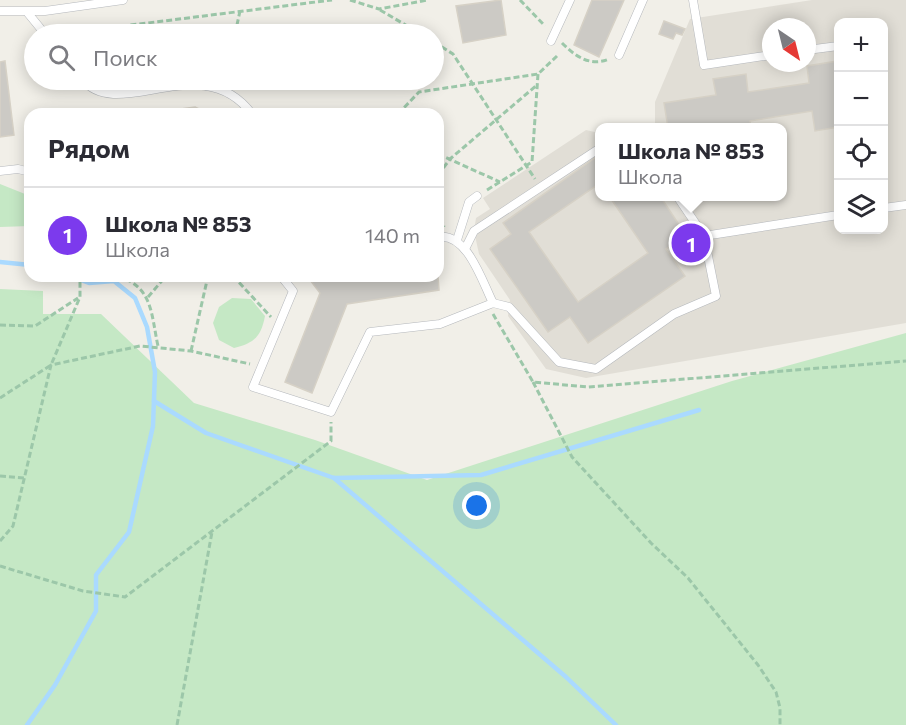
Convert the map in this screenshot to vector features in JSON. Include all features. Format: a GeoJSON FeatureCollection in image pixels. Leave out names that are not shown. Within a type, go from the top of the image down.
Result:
{"type":"FeatureCollection","features":[{"type":"Feature","properties":{"kind":"lane"},"geometry":{"type":"LineString","coordinates":[[0,11],[27,12],[123,0]]}},
{"type":"Feature","properties":{"kind":"lane"},"geometry":{"type":"LineString","coordinates":[[551,41],[570,0]]}},
{"type":"Feature","properties":{"kind":"lane"},"geometry":{"type":"LineString","coordinates":[[619,55],[643,0]]}},
{"type":"Feature","properties":{"kind":"lane"},"geometry":{"type":"LineString","coordinates":[[693,0],[704,65],[762,56]]}},
{"type":"Feature","properties":{"kind":"lane"},"geometry":{"type":"LineString","coordinates":[[27,12],[37,24]]}},
{"type":"Feature","properties":{"kind":"lane"},"geometry":{"type":"LineString","coordinates":[[816,49],[834,47]]}},
{"type":"Feature","properties":{"kind":"lane"},"geometry":{"type":"LineString","coordinates":[[93,90],[106,95],[141,90]]}},
{"type":"Feature","properties":{"kind":"lane"},"geometry":{"type":"LineString","coordinates":[[219,90],[247,108]]}},
{"type":"Feature","properties":{"kind":"lane"},"geometry":{"type":"LineString","coordinates":[[465,249],[474,231],[595,151]]}},
{"type":"Feature","properties":{"kind":"lane"},"geometry":{"type":"LineString","coordinates":[[0,171],[24,170]]}},
{"type":"Feature","properties":{"kind":"lane"},"geometry":{"type":"LineString","coordinates":[[457,240],[469,202],[477,196]]}},
{"type":"Feature","properties":{"kind":"lane"},"geometry":{"type":"LineString","coordinates":[[286,282],[293,291],[253,387],[332,412],[370,332],[440,324],[490,304],[509,307],[559,362],[596,369],[674,314],[716,296],[705,236],[680,201]]}},
{"type":"Feature","properties":{"kind":"lane"},"geometry":{"type":"LineString","coordinates":[[888,207],[906,205]]}},
{"type":"Feature","properties":{"kind":"lane"},"geometry":{"type":"LineString","coordinates":[[705,236],[834,216]]}},
{"type":"Feature","properties":{"kind":"lane"},"geometry":{"type":"LineString","coordinates":[[444,237],[457,240],[465,249],[490,304]]}},
{"type":"Feature","properties":{"kind":"path"},"geometry":{"type":"LineString","coordinates":[[138,24],[332,0]]}},
{"type":"Feature","properties":{"kind":"path"},"geometry":{"type":"LineString","coordinates":[[350,0],[379,9],[404,24]]}},
{"type":"Feature","properties":{"kind":"path"},"geometry":{"type":"LineString","coordinates":[[379,9],[428,0]]}},
{"type":"Feature","properties":{"kind":"path"},"geometry":{"type":"LineString","coordinates":[[237,24],[240,11]]}},
{"type":"Feature","properties":{"kind":"path"},"geometry":{"type":"LineString","coordinates":[[444,48],[453,54],[535,179]]}},
{"type":"Feature","properties":{"kind":"path"},"geometry":{"type":"LineString","coordinates":[[444,88],[538,74],[557,56]]}},
{"type":"Feature","properties":{"kind":"path"},"geometry":{"type":"LineString","coordinates":[[477,196],[532,162],[538,74]]}},
{"type":"Feature","properties":{"kind":"path"},"geometry":{"type":"LineString","coordinates":[[444,167],[450,159],[537,85]]}},
{"type":"Feature","properties":{"kind":"path"},"geometry":{"type":"LineString","coordinates":[[404,108],[419,92],[432,90]]}},
{"type":"Feature","properties":{"kind":"path"},"geometry":{"type":"LineString","coordinates":[[444,156],[500,182]]}},
{"type":"Feature","properties":{"kind":"path"},"geometry":{"type":"LineString","coordinates":[[0,541],[13,526],[51,365],[80,297],[80,282]]}},
{"type":"Feature","properties":{"kind":"path"},"geometry":{"type":"LineString","coordinates":[[134,282],[148,297],[158,346]]}},
{"type":"Feature","properties":{"kind":"path"},"geometry":{"type":"LineString","coordinates":[[148,297],[161,282]]}},
{"type":"Feature","properties":{"kind":"path"},"geometry":{"type":"LineString","coordinates":[[191,351],[207,282]]}},
{"type":"Feature","properties":{"kind":"path"},"geometry":{"type":"LineString","coordinates":[[240,282],[279,325]]}},
{"type":"Feature","properties":{"kind":"path"},"geometry":{"type":"LineString","coordinates":[[0,325],[35,326],[80,297]]}},
{"type":"Feature","properties":{"kind":"path"},"geometry":{"type":"LineString","coordinates":[[490,304],[572,457],[651,543],[688,578],[759,665],[776,692],[780,708],[780,725]]}},
{"type":"Feature","properties":{"kind":"path"},"geometry":{"type":"LineString","coordinates":[[0,398],[51,365],[140,346],[191,351],[262,367]]}},
{"type":"Feature","properties":{"kind":"path"},"geometry":{"type":"LineString","coordinates":[[533,382],[588,387],[906,361]]}},
{"type":"Feature","properties":{"kind":"path"},"geometry":{"type":"LineString","coordinates":[[0,566],[83,591],[124,597],[331,441],[332,412]]}},
{"type":"Feature","properties":{"kind":"path"},"geometry":{"type":"LineString","coordinates":[[0,476],[24,478]]}},
{"type":"Feature","properties":{"kind":"path"},"geometry":{"type":"LineString","coordinates":[[177,725],[213,530]]}},
{"type":"Feature","properties":{"kind":"shaded area"},"geometry":{"type":"Polygon","coordinates":[[[812,0],[906,0],[906,323],[586,378],[546,369],[508,316],[510,300],[479,254],[474,231],[476,218],[490,209],[483,198],[586,130],[595,132],[595,201],[787,201],[787,123],[655,123],[655,102],[690,19],[812,0]]]}},
{"type":"Feature","properties":{"kind":"green space"},"geometry":{"type":"Polygon","coordinates":[[[0,184],[24,194],[24,226],[0,227],[0,184]]]}},
{"type":"Feature","properties":{"kind":"green space"},"geometry":{"type":"Polygon","coordinates":[[[0,289],[43,291],[43,314],[101,314],[194,403],[315,440],[427,480],[732,381],[906,333],[906,725],[0,725],[0,289]]]}},
{"type":"Feature","properties":{"kind":"green space"},"geometry":{"type":"Polygon","coordinates":[[[232,298],[251,299],[265,316],[259,334],[247,344],[234,348],[219,340],[213,323],[219,307],[232,298]]]}},
{"type":"Feature","properties":{"kind":"building"},"geometry":{"type":"Polygon","coordinates":[[[501,0],[506,35],[463,43],[456,6],[501,0]]]}},
{"type":"Feature","properties":{"kind":"building"},"geometry":{"type":"Polygon","coordinates":[[[592,0],[624,0],[599,57],[574,45],[592,0]]]}},
{"type":"Feature","properties":{"kind":"building"},"geometry":{"type":"Polygon","coordinates":[[[664,21],[685,29],[682,35],[676,33],[673,39],[659,34],[664,21]]]}},
{"type":"Feature","properties":{"kind":"building"},"geometry":{"type":"Polygon","coordinates":[[[5,61],[14,135],[0,137],[0,62],[5,61]]]}},
{"type":"Feature","properties":{"kind":"building"},"geometry":{"type":"Polygon","coordinates":[[[834,62],[834,128],[815,131],[812,111],[750,121],[750,123],[667,123],[664,103],[716,95],[713,79],[746,74],[748,92],[809,83],[808,72],[816,72],[816,65],[834,62]]]}},
{"type":"Feature","properties":{"kind":"building"},"geometry":{"type":"Polygon","coordinates":[[[595,158],[595,186],[529,232],[578,302],[648,253],[612,201],[663,201],[686,235],[666,249],[685,276],[588,343],[570,317],[548,332],[490,249],[511,234],[503,223],[595,158]]]}},
{"type":"Feature","properties":{"kind":"building"},"geometry":{"type":"Polygon","coordinates":[[[312,282],[438,282],[439,290],[347,304],[312,393],[285,382],[320,293],[312,282]]]}},
{"type":"Feature","properties":{"kind":"waterway"},"geometry":{"type":"LineString","coordinates":[[0,262],[24,264]]}},
{"type":"Feature","properties":{"kind":"waterway"},"geometry":{"type":"LineString","coordinates":[[86,282],[102,282]]}},
{"type":"Feature","properties":{"kind":"waterway"},"geometry":{"type":"LineString","coordinates":[[27,725],[55,685],[96,611],[96,575],[129,532],[153,426],[155,372],[147,327],[135,298],[115,282]]}},
{"type":"Feature","properties":{"kind":"waterway"},"geometry":{"type":"LineString","coordinates":[[154,401],[206,433],[334,478],[481,475],[699,410]]}},
{"type":"Feature","properties":{"kind":"waterway"},"geometry":{"type":"LineString","coordinates":[[334,478],[566,677],[616,725]]}},
{"type":"Feature","properties":{"kind":"place","name":"Школа № 853"},"geometry":{"type":"Point","coordinates":[691,243]}}]}
